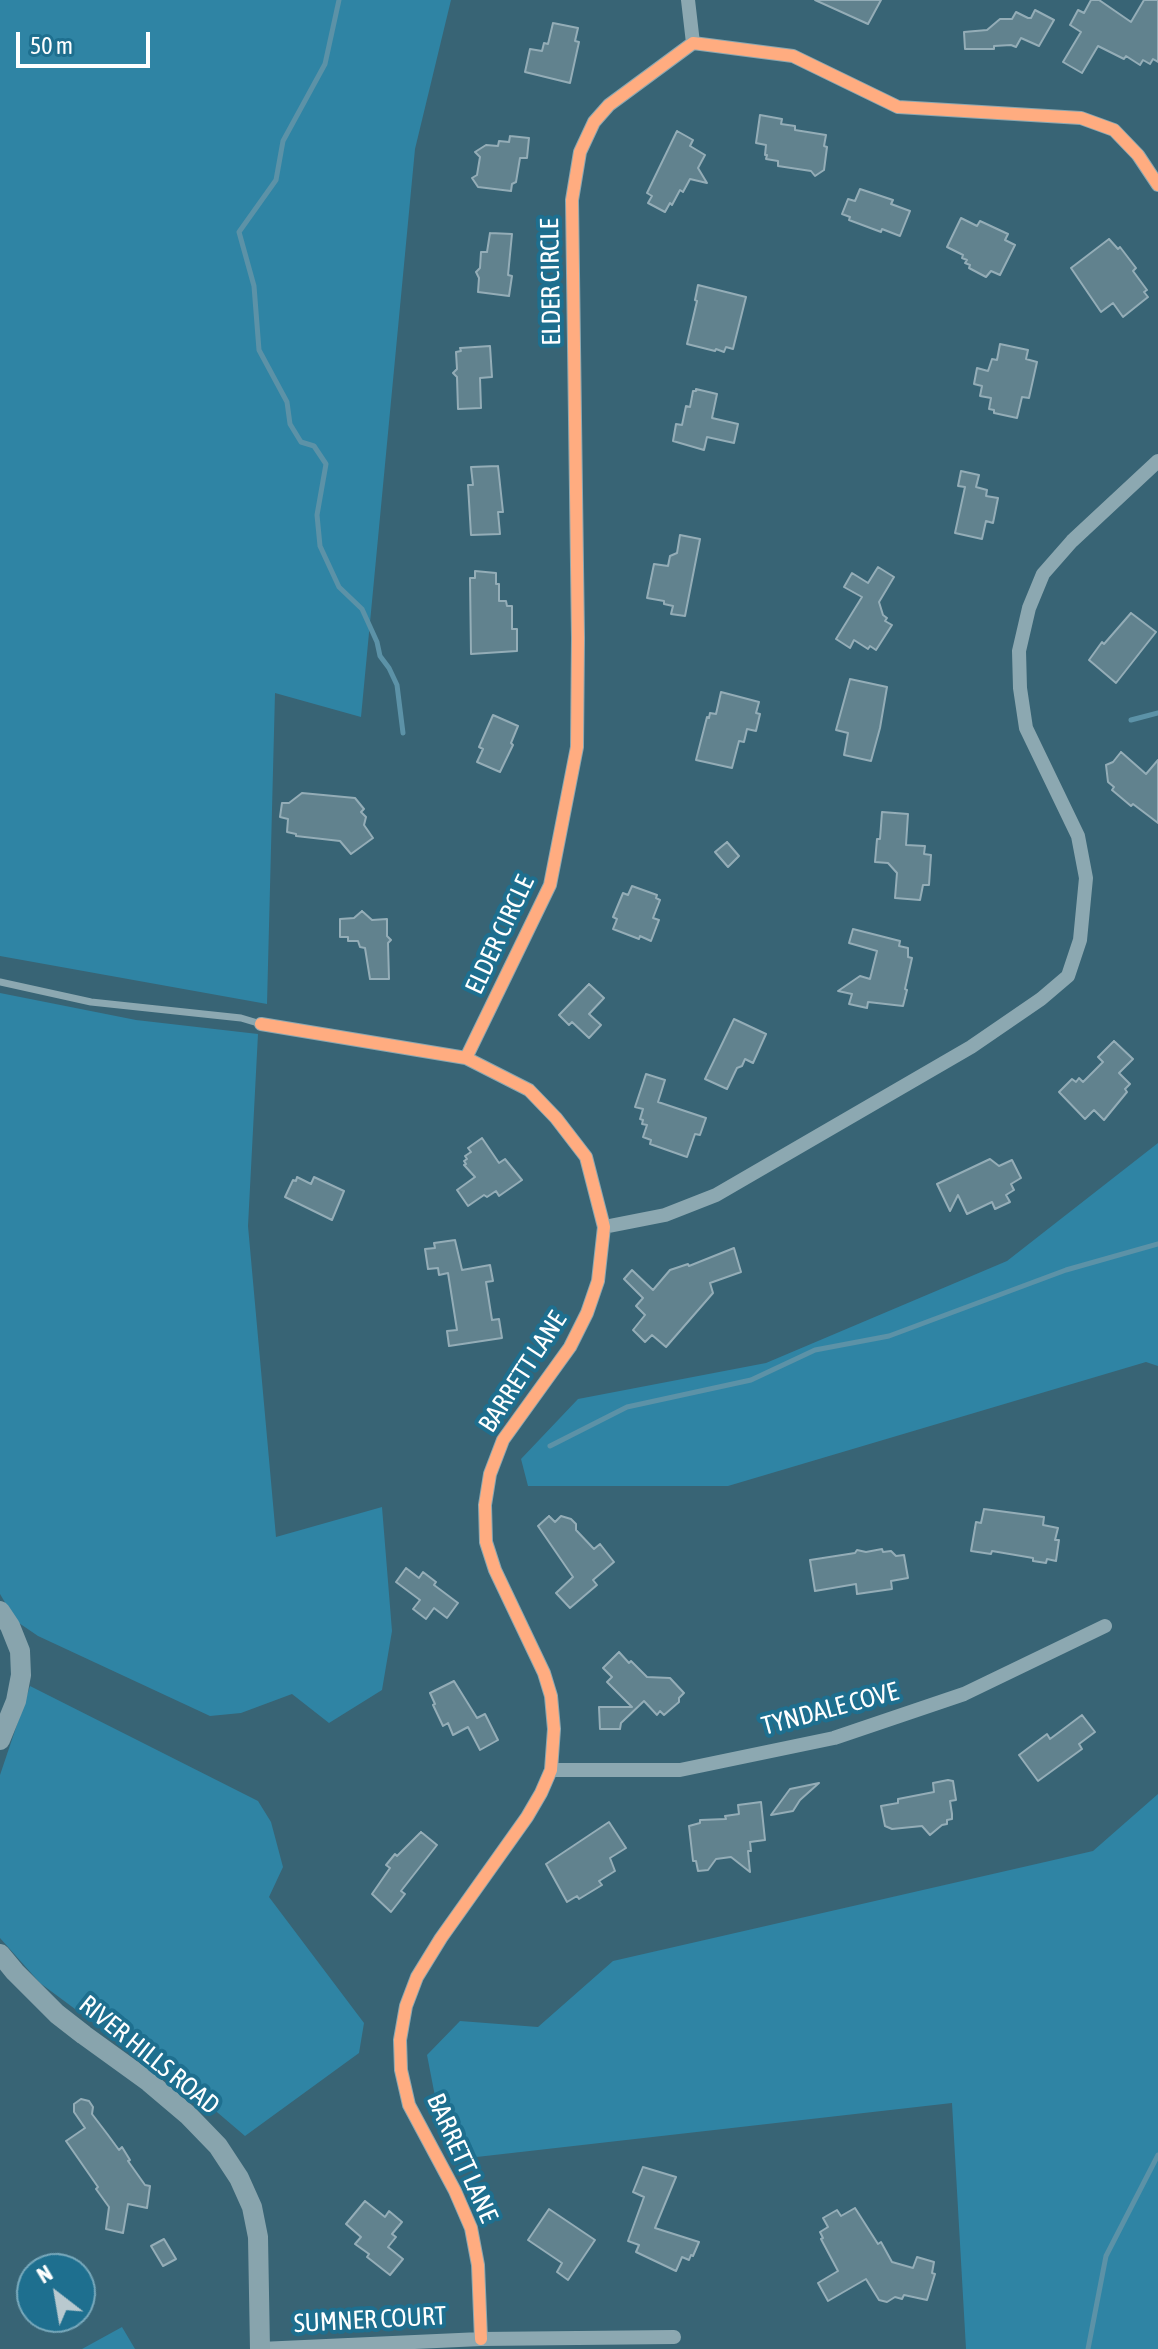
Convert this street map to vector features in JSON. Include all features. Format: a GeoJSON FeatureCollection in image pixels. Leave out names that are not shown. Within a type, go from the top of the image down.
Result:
{"type":"FeatureCollection","features":[{"type":"Feature","properties":{"kind":"street"},"geometry":{"type":"LineString","coordinates":[[688,0],[693,43],[793,56],[898,107],[1081,118],[1114,130],[1138,155],[1158,185]]}},
{"type":"Feature","properties":{"kind":"street","name":"ELDER CIRCLE"},"geometry":{"type":"LineString","coordinates":[[466,1058],[550,885],[577,747],[572,200],[580,152],[594,122],[609,105],[693,43]]}},
{"type":"Feature","properties":{"kind":"street"},"geometry":{"type":"LineString","coordinates":[[604,1227],[665,1215],[716,1195],[971,1047],[1041,999],[1068,976],[1080,940],[1086,878],[1078,836],[1026,728],[1019,651],[1029,608],[1043,574],[1072,541],[1158,461]]}},
{"type":"Feature","properties":{"kind":"street","name":"BARRETT LANE"},"geometry":{"type":"LineString","coordinates":[[261,1024],[466,1058],[529,1090],[556,1118],[586,1157],[604,1227],[598,1281],[587,1313],[570,1347],[503,1440],[490,1474],[485,1505],[486,1542],[495,1570],[544,1673],[551,1696],[554,1729],[551,1770],[527,1817],[417,1977],[406,2006],[400,2040],[401,2070],[409,2105],[471,2228],[478,2265],[481,2339]]}},
{"type":"Feature","properties":{"kind":"street"},"geometry":{"type":"LineString","coordinates":[[0,1611],[20,1651],[21,1675],[16,1701],[0,1740]]}},
{"type":"Feature","properties":{"kind":"street","name":"TYNDALE COVE"},"geometry":{"type":"LineString","coordinates":[[551,1770],[680,1770],[834,1738],[964,1694],[1105,1626]]}},
{"type":"Feature","properties":{"kind":"street","name":"RIVER HILLS ROAD"},"geometry":{"type":"LineString","coordinates":[[0,1954],[57,2014],[149,2082],[218,2146],[239,2178],[252,2207],[258,2237],[260,2349]]}},
{"type":"Feature","properties":{"kind":"street","name":"SUMNER COURT"},"geometry":{"type":"LineString","coordinates":[[260,2349],[481,2339],[674,2337]]}},
{"type":"Feature","properties":{"kind":"lane"},"geometry":{"type":"LineString","coordinates":[[0,982],[91,1002],[241,1018],[261,1024]]}},
{"type":"Feature","properties":{"kind":"shaded area"},"geometry":{"type":"Polygon","coordinates":[[[0,0],[451,0],[415,149],[361,717],[275,693],[267,1004],[0,956],[0,0]]]}},
{"type":"Feature","properties":{"kind":"shaded area"},"geometry":{"type":"Polygon","coordinates":[[[0,993],[136,1020],[258,1034],[248,1226],[276,1537],[382,1507],[392,1631],[382,1690],[329,1723],[292,1694],[241,1713],[210,1716],[38,1636],[16,1621],[0,1594],[0,993]]]}},
{"type":"Feature","properties":{"kind":"shaded area"},"geometry":{"type":"Polygon","coordinates":[[[1158,1143],[1158,1366],[1146,1362],[728,1486],[528,1486],[521,1459],[578,1399],[766,1363],[1007,1261],[1158,1143]]]}},
{"type":"Feature","properties":{"kind":"shaded area"},"geometry":{"type":"Polygon","coordinates":[[[30,1686],[258,1801],[271,1822],[283,1867],[269,1897],[364,2023],[359,2053],[245,2136],[156,2060],[114,2038],[40,1983],[0,1938],[0,1775],[30,1686]]]}},
{"type":"Feature","properties":{"kind":"shaded area"},"geometry":{"type":"Polygon","coordinates":[[[1158,1794],[1158,2349],[966,2349],[952,2103],[459,2159],[439,2117],[427,2055],[460,2021],[538,2027],[613,1961],[1093,1851],[1158,1794]]]}},
{"type":"Feature","properties":{"kind":"shaded area"},"geometry":{"type":"Polygon","coordinates":[[[122,2327],[135,2349],[82,2349],[122,2327]]]}},
{"type":"Feature","properties":{"kind":"building"},"geometry":{"type":"Polygon","coordinates":[[[815,0],[881,0],[868,24],[815,0]]]}},
{"type":"Feature","properties":{"kind":"building"},"geometry":{"type":"Polygon","coordinates":[[[1091,0],[1099,0],[1131,22],[1144,0],[1158,0],[1158,62],[1153,59],[1150,64],[1143,60],[1140,65],[1126,56],[1124,59],[1098,46],[1082,73],[1063,62],[1081,32],[1070,25],[1078,10],[1084,13],[1091,0]]]}},
{"type":"Feature","properties":{"kind":"building"},"geometry":{"type":"Polygon","coordinates":[[[1035,10],[1054,20],[1039,46],[1021,38],[1016,47],[965,49],[964,32],[987,30],[1000,19],[1012,19],[1016,12],[1031,18],[1035,10]]]}},
{"type":"Feature","properties":{"kind":"building"},"geometry":{"type":"Polygon","coordinates":[[[553,23],[578,28],[575,41],[579,42],[570,83],[525,72],[530,49],[542,51],[544,43],[548,44],[553,23]]]}},
{"type":"Feature","properties":{"kind":"building"},"geometry":{"type":"Polygon","coordinates":[[[760,115],[782,119],[781,124],[795,126],[795,130],[826,135],[824,170],[815,176],[811,171],[778,166],[778,161],[766,159],[766,145],[756,143],[760,115]]]}},
{"type":"Feature","properties":{"kind":"building"},"geometry":{"type":"Polygon","coordinates":[[[677,131],[693,140],[690,146],[705,155],[698,168],[707,183],[690,179],[665,212],[648,203],[652,196],[647,193],[677,131]]]}},
{"type":"Feature","properties":{"kind":"building"},"geometry":{"type":"Polygon","coordinates":[[[510,136],[529,138],[527,158],[520,158],[516,182],[512,184],[511,191],[478,187],[472,178],[477,175],[480,157],[475,152],[486,145],[498,146],[499,141],[509,142],[510,136]]]}},
{"type":"Feature","properties":{"kind":"building"},"geometry":{"type":"Polygon","coordinates":[[[860,189],[893,200],[891,204],[910,211],[900,236],[849,220],[850,217],[842,214],[848,199],[855,201],[860,189]]]}},
{"type":"Feature","properties":{"kind":"building"},"geometry":{"type":"Polygon","coordinates":[[[961,218],[977,226],[980,221],[1008,234],[1005,240],[1015,245],[1000,275],[991,271],[986,277],[969,268],[963,255],[947,247],[961,218]]]}},
{"type":"Feature","properties":{"kind":"building"},"geometry":{"type":"Polygon","coordinates":[[[490,233],[512,234],[509,296],[478,292],[476,272],[480,268],[481,252],[487,252],[490,233]]]}},
{"type":"Feature","properties":{"kind":"building"},"geometry":{"type":"Polygon","coordinates":[[[1109,239],[1118,249],[1120,247],[1136,268],[1133,271],[1147,290],[1144,292],[1148,297],[1123,317],[1113,303],[1101,312],[1071,268],[1109,239]]]}},
{"type":"Feature","properties":{"kind":"building"},"geometry":{"type":"Polygon","coordinates":[[[698,285],[746,297],[733,349],[726,347],[724,352],[687,344],[698,285]]]}},
{"type":"Feature","properties":{"kind":"building"},"geometry":{"type":"Polygon","coordinates":[[[1000,344],[1028,350],[1026,359],[1037,362],[1029,398],[1022,397],[1017,418],[994,413],[989,409],[991,398],[980,396],[982,386],[974,384],[977,368],[988,371],[992,359],[997,360],[1000,344]]]}},
{"type":"Feature","properties":{"kind":"building"},"geometry":{"type":"Polygon","coordinates":[[[490,346],[492,377],[480,378],[481,408],[458,409],[457,377],[453,373],[457,369],[456,352],[461,351],[460,348],[490,346]]]}},
{"type":"Feature","properties":{"kind":"building"},"geometry":{"type":"Polygon","coordinates":[[[696,389],[717,394],[712,418],[738,424],[734,443],[707,437],[704,450],[673,441],[676,424],[682,425],[686,406],[690,407],[696,389]]]}},
{"type":"Feature","properties":{"kind":"building"},"geometry":{"type":"Polygon","coordinates":[[[498,466],[503,512],[498,512],[500,534],[471,535],[468,485],[473,485],[471,467],[498,466]]]}},
{"type":"Feature","properties":{"kind":"building"},"geometry":{"type":"Polygon","coordinates":[[[961,471],[979,475],[976,487],[987,490],[986,496],[998,498],[993,523],[986,521],[982,539],[955,533],[965,487],[958,486],[961,471]]]}},
{"type":"Feature","properties":{"kind":"building"},"geometry":{"type":"Polygon","coordinates":[[[680,535],[700,539],[685,616],[671,614],[673,606],[664,604],[664,601],[647,598],[654,564],[668,566],[670,556],[677,553],[680,535]]]}},
{"type":"Feature","properties":{"kind":"building"},"geometry":{"type":"Polygon","coordinates":[[[878,567],[894,577],[879,602],[887,618],[885,621],[892,625],[876,650],[870,646],[868,649],[854,640],[850,648],[836,639],[862,597],[844,587],[852,573],[868,583],[878,567]]]}},
{"type":"Feature","properties":{"kind":"building"},"geometry":{"type":"Polygon","coordinates":[[[475,571],[496,573],[499,601],[506,601],[507,606],[512,606],[512,629],[517,629],[517,651],[471,654],[470,578],[475,578],[475,571]]]}},
{"type":"Feature","properties":{"kind":"building"},"geometry":{"type":"Polygon","coordinates":[[[1131,613],[1156,632],[1116,683],[1089,660],[1131,613]]]}},
{"type":"Feature","properties":{"kind":"building"},"geometry":{"type":"Polygon","coordinates":[[[850,679],[887,687],[871,761],[844,755],[848,733],[836,730],[850,679]]]}},
{"type":"Feature","properties":{"kind":"building"},"geometry":{"type":"Polygon","coordinates":[[[721,692],[759,702],[756,731],[747,729],[744,742],[739,741],[732,768],[696,760],[707,717],[710,713],[716,714],[721,692]]]}},
{"type":"Feature","properties":{"kind":"building"},"geometry":{"type":"Polygon","coordinates":[[[493,715],[518,726],[500,772],[477,762],[483,749],[479,747],[493,715]]]}},
{"type":"Feature","properties":{"kind":"building"},"geometry":{"type":"Polygon","coordinates":[[[1121,752],[1146,774],[1158,760],[1158,823],[1112,790],[1114,787],[1108,782],[1106,765],[1121,752]]]}},
{"type":"Feature","properties":{"kind":"building"},"geometry":{"type":"Polygon","coordinates":[[[302,793],[355,798],[364,809],[361,812],[366,817],[364,825],[373,838],[351,854],[340,841],[296,836],[287,832],[288,819],[280,817],[282,803],[289,803],[302,793]]]}},
{"type":"Feature","properties":{"kind":"building"},"geometry":{"type":"Polygon","coordinates":[[[882,812],[908,814],[906,845],[925,846],[924,854],[931,855],[929,885],[923,885],[920,900],[895,898],[897,873],[888,863],[875,862],[882,812]]]}},
{"type":"Feature","properties":{"kind":"building"},"geometry":{"type":"Polygon","coordinates":[[[727,842],[739,856],[728,867],[715,852],[727,842]]]}},
{"type":"Feature","properties":{"kind":"building"},"geometry":{"type":"Polygon","coordinates":[[[632,886],[657,895],[656,898],[660,900],[653,918],[659,920],[651,941],[613,929],[617,919],[613,917],[623,893],[628,895],[632,886]]]}},
{"type":"Feature","properties":{"kind":"building"},"geometry":{"type":"Polygon","coordinates":[[[362,911],[372,920],[387,919],[387,936],[391,940],[388,943],[389,979],[370,979],[365,948],[360,947],[358,941],[340,937],[340,919],[354,918],[362,911]]]}},
{"type":"Feature","properties":{"kind":"building"},"geometry":{"type":"Polygon","coordinates":[[[853,929],[900,941],[899,946],[908,948],[908,957],[912,958],[903,1006],[868,1002],[867,1008],[849,1004],[852,994],[838,991],[860,976],[870,979],[877,951],[849,943],[853,929]]]}},
{"type":"Feature","properties":{"kind":"building"},"geometry":{"type":"Polygon","coordinates":[[[589,984],[604,998],[589,1014],[601,1025],[589,1038],[559,1015],[589,984]]]}},
{"type":"Feature","properties":{"kind":"building"},"geometry":{"type":"Polygon","coordinates":[[[734,1019],[766,1034],[753,1063],[745,1059],[727,1089],[705,1079],[734,1019]]]}},
{"type":"Feature","properties":{"kind":"building"},"geometry":{"type":"Polygon","coordinates":[[[1114,1041],[1133,1059],[1119,1073],[1130,1084],[1104,1120],[1094,1110],[1085,1119],[1059,1092],[1072,1079],[1076,1082],[1079,1078],[1083,1082],[1103,1062],[1098,1057],[1114,1041]]]}},
{"type":"Feature","properties":{"kind":"building"},"geometry":{"type":"Polygon","coordinates":[[[646,1074],[665,1080],[658,1102],[706,1118],[700,1135],[695,1134],[687,1157],[650,1144],[651,1140],[643,1137],[647,1125],[642,1124],[643,1120],[640,1119],[643,1109],[635,1107],[646,1074]]]}},
{"type":"Feature","properties":{"kind":"building"},"geometry":{"type":"Polygon","coordinates":[[[482,1138],[499,1163],[505,1159],[522,1180],[499,1196],[496,1191],[468,1206],[457,1190],[475,1177],[464,1161],[471,1152],[468,1148],[482,1138]]]}},
{"type":"Feature","properties":{"kind":"building"},"geometry":{"type":"Polygon","coordinates":[[[990,1159],[999,1166],[1012,1160],[1021,1178],[1011,1184],[1014,1190],[1006,1195],[1010,1202],[995,1209],[992,1202],[967,1214],[958,1195],[950,1211],[937,1184],[990,1159]]]}},
{"type":"Feature","properties":{"kind":"building"},"geometry":{"type":"Polygon","coordinates":[[[297,1177],[311,1184],[314,1177],[344,1191],[332,1220],[285,1197],[297,1177]]]}},
{"type":"Feature","properties":{"kind":"building"},"geometry":{"type":"Polygon","coordinates":[[[455,1240],[462,1270],[490,1265],[493,1281],[486,1282],[492,1320],[499,1319],[502,1338],[449,1346],[447,1331],[457,1330],[448,1273],[439,1275],[438,1268],[428,1269],[425,1249],[435,1248],[434,1243],[455,1240]]]}},
{"type":"Feature","properties":{"kind":"building"},"geometry":{"type":"Polygon","coordinates":[[[734,1248],[741,1272],[710,1283],[713,1293],[666,1347],[652,1335],[645,1342],[633,1330],[645,1315],[636,1306],[643,1298],[624,1279],[632,1270],[653,1290],[670,1270],[734,1248]]]}},
{"type":"Feature","properties":{"kind":"building"},"geometry":{"type":"Polygon","coordinates":[[[984,1509],[1044,1517],[1043,1525],[1058,1528],[1056,1561],[1047,1559],[1046,1563],[992,1551],[991,1554],[971,1551],[976,1522],[981,1523],[984,1509]]]}},
{"type":"Feature","properties":{"kind":"building"},"geometry":{"type":"Polygon","coordinates":[[[549,1516],[555,1522],[561,1516],[571,1519],[576,1524],[576,1530],[594,1549],[600,1544],[614,1562],[593,1580],[597,1585],[570,1608],[556,1593],[573,1577],[538,1526],[549,1516]]]}},
{"type":"Feature","properties":{"kind":"building"},"geometry":{"type":"Polygon","coordinates":[[[882,1549],[896,1556],[904,1555],[908,1578],[891,1581],[892,1589],[857,1594],[856,1584],[815,1591],[810,1560],[855,1553],[857,1550],[882,1549]]]}},
{"type":"Feature","properties":{"kind":"building"},"geometry":{"type":"Polygon","coordinates":[[[406,1568],[419,1578],[423,1572],[436,1582],[434,1585],[458,1603],[447,1618],[434,1608],[426,1619],[413,1609],[420,1600],[396,1582],[406,1568]]]}},
{"type":"Feature","properties":{"kind":"building"},"geometry":{"type":"Polygon","coordinates":[[[619,1652],[647,1677],[670,1678],[684,1693],[664,1715],[660,1711],[657,1715],[644,1701],[621,1723],[620,1729],[600,1729],[599,1707],[632,1707],[607,1682],[612,1677],[603,1668],[619,1652]]]}},
{"type":"Feature","properties":{"kind":"building"},"geometry":{"type":"Polygon","coordinates":[[[454,1681],[477,1718],[485,1714],[498,1740],[480,1750],[468,1727],[453,1735],[448,1723],[443,1726],[433,1705],[430,1693],[454,1681]]]}},
{"type":"Feature","properties":{"kind":"building"},"geometry":{"type":"Polygon","coordinates":[[[1082,1715],[1095,1732],[1079,1744],[1082,1749],[1038,1781],[1019,1755],[1047,1734],[1050,1739],[1082,1715]]]}},
{"type":"Feature","properties":{"kind":"building"},"geometry":{"type":"Polygon","coordinates":[[[953,1781],[956,1800],[950,1801],[952,1819],[947,1820],[947,1824],[930,1835],[922,1826],[892,1829],[885,1826],[881,1806],[898,1803],[898,1799],[934,1792],[933,1783],[953,1781]]]}},
{"type":"Feature","properties":{"kind":"building"},"geometry":{"type":"Polygon","coordinates":[[[819,1783],[793,1811],[771,1815],[790,1789],[819,1783]]]}},
{"type":"Feature","properties":{"kind":"building"},"geometry":{"type":"Polygon","coordinates":[[[761,1802],[765,1840],[750,1842],[750,1872],[731,1857],[716,1859],[708,1870],[698,1871],[696,1861],[693,1861],[689,1826],[700,1823],[700,1820],[726,1819],[725,1816],[739,1814],[738,1805],[761,1802]]]}},
{"type":"Feature","properties":{"kind":"building"},"geometry":{"type":"Polygon","coordinates":[[[609,1822],[626,1848],[610,1858],[615,1871],[599,1881],[602,1885],[579,1899],[577,1896],[567,1902],[546,1864],[609,1822]]]}},
{"type":"Feature","properties":{"kind":"building"},"geometry":{"type":"Polygon","coordinates":[[[421,1832],[437,1845],[401,1891],[405,1894],[391,1912],[372,1894],[390,1868],[386,1865],[421,1832]]]}},
{"type":"Feature","properties":{"kind":"building"},"geometry":{"type":"Polygon","coordinates":[[[81,2099],[89,2101],[93,2107],[92,2114],[119,2150],[122,2147],[145,2185],[150,2186],[147,2208],[128,2204],[123,2233],[106,2229],[109,2207],[66,2141],[85,2128],[74,2112],[74,2104],[81,2099]]]}},
{"type":"Feature","properties":{"kind":"building"},"geometry":{"type":"Polygon","coordinates":[[[643,2167],[676,2177],[655,2228],[699,2242],[689,2260],[682,2257],[676,2271],[636,2252],[639,2245],[628,2241],[644,2197],[633,2192],[643,2167]]]}},
{"type":"Feature","properties":{"kind":"building"},"geometry":{"type":"Polygon","coordinates":[[[365,2201],[385,2217],[389,2211],[402,2222],[392,2234],[396,2237],[388,2247],[403,2259],[390,2275],[355,2244],[361,2237],[346,2224],[365,2201]]]}},
{"type":"Feature","properties":{"kind":"building"},"geometry":{"type":"Polygon","coordinates":[[[855,2208],[892,2262],[913,2268],[917,2257],[934,2262],[932,2273],[935,2274],[927,2300],[904,2295],[902,2299],[895,2297],[887,2302],[879,2300],[866,2279],[828,2301],[818,2283],[838,2271],[821,2239],[820,2232],[828,2227],[823,2218],[837,2210],[841,2216],[855,2208]]]}},
{"type":"Feature","properties":{"kind":"building"},"geometry":{"type":"Polygon","coordinates":[[[549,2209],[595,2240],[568,2280],[557,2272],[562,2263],[528,2240],[549,2209]]]}},
{"type":"Feature","properties":{"kind":"building"},"geometry":{"type":"Polygon","coordinates":[[[164,2239],[176,2259],[163,2266],[151,2246],[164,2239]]]}},
{"type":"Feature","properties":{"kind":"waterway"},"geometry":{"type":"LineString","coordinates":[[339,0],[325,64],[283,141],[276,180],[239,232],[254,286],[259,350],[287,402],[290,424],[301,442],[314,446],[326,464],[317,515],[320,546],[339,587],[362,609],[380,656],[397,685],[403,733]]}},
{"type":"Feature","properties":{"kind":"waterway"},"geometry":{"type":"LineString","coordinates":[[1131,720],[1158,713]]}},
{"type":"Feature","properties":{"kind":"waterway"},"geometry":{"type":"LineString","coordinates":[[550,1446],[627,1407],[751,1380],[815,1350],[889,1336],[1066,1270],[1158,1244]]}},
{"type":"Feature","properties":{"kind":"waterway"},"geometry":{"type":"LineString","coordinates":[[1088,2349],[1106,2256],[1158,2155]]}},
{"type":"Feature","properties":{"kind":"cycle path"},"geometry":{"type":"LineString","coordinates":[[466,1058],[550,885],[577,747],[572,200],[580,152],[594,122],[609,105],[693,43],[793,56],[898,107],[1081,118],[1114,130],[1138,155],[1158,185]]}},
{"type":"Feature","properties":{"kind":"cycle path"},"geometry":{"type":"LineString","coordinates":[[261,1024],[466,1058],[529,1090],[556,1118],[586,1157],[604,1227],[598,1281],[587,1313],[570,1347],[503,1440],[490,1474],[485,1505],[486,1542],[495,1570],[544,1673],[551,1696],[554,1729],[551,1770],[527,1817],[417,1977],[406,2006],[400,2040],[401,2070],[409,2105],[471,2228],[478,2265],[481,2339]]}}]}
